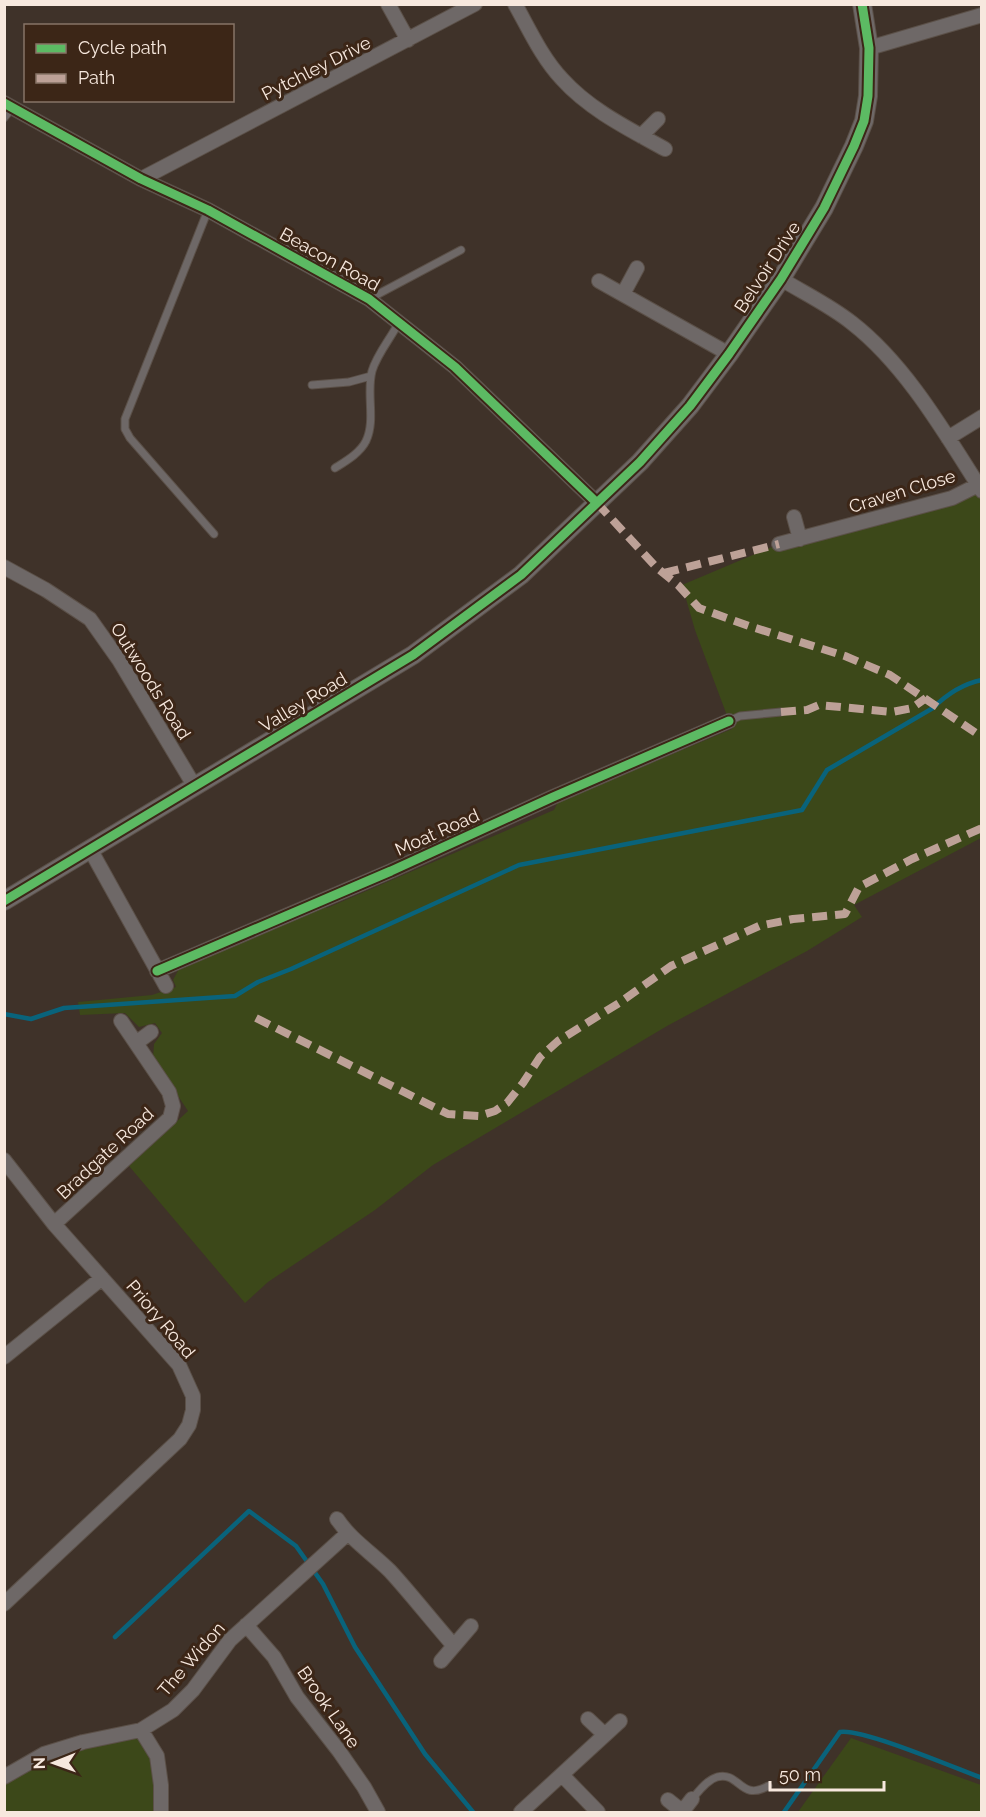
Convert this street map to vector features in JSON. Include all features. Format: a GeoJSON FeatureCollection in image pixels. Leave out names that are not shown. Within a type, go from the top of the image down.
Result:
{"type":"FeatureCollection","features":[{"type":"Feature","properties":{"kind":"street"},"geometry":{"type":"LineString","coordinates":[[388,4],[408,40]]}},
{"type":"Feature","properties":{"kind":"street","name":"Pytchley Drive"},"geometry":{"type":"LineString","coordinates":[[141,179],[475,4]]}},
{"type":"Feature","properties":{"kind":"street"},"geometry":{"type":"LineString","coordinates":[[515,4],[538,46],[560,77],[579,97],[665,150]]}},
{"type":"Feature","properties":{"kind":"street","name":"Belvoir Drive"},"geometry":{"type":"LineString","coordinates":[[597,503],[640,462],[690,406],[781,279],[824,208],[864,121],[868,96],[869,48],[862,4]]}},
{"type":"Feature","properties":{"kind":"street"},"geometry":{"type":"LineString","coordinates":[[869,48],[981,15]]}},
{"type":"Feature","properties":{"kind":"street","name":"Beacon Road"},"geometry":{"type":"LineString","coordinates":[[7,109],[141,179],[208,210],[369,299],[455,367],[597,503]]}},
{"type":"Feature","properties":{"kind":"street"},"geometry":{"type":"LineString","coordinates":[[640,136],[658,119]]}},
{"type":"Feature","properties":{"kind":"street"},"geometry":{"type":"LineString","coordinates":[[623,294],[637,268]]}},
{"type":"Feature","properties":{"kind":"street","name":"Craven Close"},"geometry":{"type":"LineString","coordinates":[[778,544],[952,498],[980,488],[905,377],[875,344],[851,322],[781,279]]}},
{"type":"Feature","properties":{"kind":"street"},"geometry":{"type":"LineString","coordinates":[[599,281],[729,354]]}},
{"type":"Feature","properties":{"kind":"street"},"geometry":{"type":"LineString","coordinates":[[948,438],[981,417]]}},
{"type":"Feature","properties":{"kind":"street","name":"Valley Road"},"geometry":{"type":"LineString","coordinates":[[4,901],[413,655],[521,575],[597,503]]}},
{"type":"Feature","properties":{"kind":"street"},"geometry":{"type":"LineString","coordinates":[[794,517],[800,539]]}},
{"type":"Feature","properties":{"kind":"street","name":"Outwoods Road"},"geometry":{"type":"LineString","coordinates":[[4,567],[46,590],[90,620],[119,660],[195,787]]}},
{"type":"Feature","properties":{"kind":"street","name":"Moat Road"},"geometry":{"type":"LineString","coordinates":[[157,971],[391,871],[553,797],[729,721]]}},
{"type":"Feature","properties":{"kind":"street"},"geometry":{"type":"LineString","coordinates":[[90,849],[166,986]]}},
{"type":"Feature","properties":{"kind":"street","name":"Bradgate Road"},"geometry":{"type":"LineString","coordinates":[[54,1224],[170,1118],[173,1106],[169,1092],[121,1021]]}},
{"type":"Feature","properties":{"kind":"street"},"geometry":{"type":"LineString","coordinates":[[136,1043],[151,1032]]}},
{"type":"Feature","properties":{"kind":"street","name":"Priory Road"},"geometry":{"type":"LineString","coordinates":[[4,1160],[54,1224],[179,1365],[193,1396],[193,1410],[189,1425],[180,1439],[4,1604]]}},
{"type":"Feature","properties":{"kind":"street"},"geometry":{"type":"LineString","coordinates":[[4,1357],[102,1278]]}},
{"type":"Feature","properties":{"kind":"street"},"geometry":{"type":"LineString","coordinates":[[337,1519],[348,1534],[376,1557],[401,1583],[454,1646]]}},
{"type":"Feature","properties":{"kind":"street","name":"The Widon"},"geometry":{"type":"LineString","coordinates":[[4,1777],[44,1754],[83,1742],[141,1730],[173,1710],[193,1690],[230,1640],[348,1534]]}},
{"type":"Feature","properties":{"kind":"street","name":"Brook Lane"},"geometry":{"type":"LineString","coordinates":[[246,1625],[273,1658],[297,1697],[364,1787],[378,1812]]}},
{"type":"Feature","properties":{"kind":"street"},"geometry":{"type":"LineString","coordinates":[[441,1661],[471,1626]]}},
{"type":"Feature","properties":{"kind":"street"},"geometry":{"type":"LineString","coordinates":[[588,1719],[605,1735]]}},
{"type":"Feature","properties":{"kind":"street"},"geometry":{"type":"LineString","coordinates":[[521,1812],[620,1721]]}},
{"type":"Feature","properties":{"kind":"street"},"geometry":{"type":"LineString","coordinates":[[141,1730],[157,1756],[161,1785],[161,1812]]}},
{"type":"Feature","properties":{"kind":"street"},"geometry":{"type":"LineString","coordinates":[[562,1775],[598,1812]]}},
{"type":"Feature","properties":{"kind":"street"},"geometry":{"type":"LineString","coordinates":[[668,1800],[682,1812],[692,1799]]}},
{"type":"Feature","properties":{"kind":"lane"},"geometry":{"type":"LineString","coordinates":[[208,210],[125,419],[125,429],[130,438],[214,534]]}},
{"type":"Feature","properties":{"kind":"lane"},"geometry":{"type":"LineString","coordinates":[[369,299],[461,250]]}},
{"type":"Feature","properties":{"kind":"lane"},"geometry":{"type":"LineString","coordinates":[[335,468],[355,454],[366,441],[370,424],[369,388],[373,368],[399,322]]}},
{"type":"Feature","properties":{"kind":"lane"},"geometry":{"type":"LineString","coordinates":[[312,385],[349,382],[371,376]]}},
{"type":"Feature","properties":{"kind":"lane"},"geometry":{"type":"LineString","coordinates":[[729,721],[740,716],[781,712]]}},
{"type":"Feature","properties":{"kind":"lane"},"geometry":{"type":"LineString","coordinates":[[692,1799],[709,1781],[717,1777],[731,1778],[751,1791],[758,1792],[768,1786]]}},
{"type":"Feature","properties":{"kind":"green space"},"geometry":{"type":"Polygon","coordinates":[[[981,491],[981,838],[854,905],[862,917],[807,951],[667,1026],[433,1165],[375,1210],[268,1282],[245,1303],[129,1166],[188,1111],[153,1058],[154,1044],[162,1033],[155,1023],[139,1027],[125,1013],[80,1015],[78,1002],[152,995],[176,987],[173,980],[180,967],[320,906],[327,908],[554,810],[558,802],[732,729],[695,630],[682,585],[779,544],[981,491]]]}},
{"type":"Feature","properties":{"kind":"green space"},"geometry":{"type":"Polygon","coordinates":[[[141,1730],[157,1756],[161,1812],[5,1812],[5,1777],[22,1766],[141,1730]]]}},
{"type":"Feature","properties":{"kind":"green space"},"geometry":{"type":"Polygon","coordinates":[[[851,1738],[981,1785],[981,1812],[798,1812],[851,1738]]]}},
{"type":"Feature","properties":{"kind":"waterway"},"geometry":{"type":"LineString","coordinates":[[4,1014],[31,1019],[64,1008],[235,996],[258,982],[519,865],[802,810],[827,770],[933,708],[955,690],[982,680]]}},
{"type":"Feature","properties":{"kind":"waterway"},"geometry":{"type":"LineString","coordinates":[[115,1637],[249,1511],[296,1546],[323,1584],[355,1647],[425,1754],[473,1812]]}},
{"type":"Feature","properties":{"kind":"waterway"},"geometry":{"type":"LineString","coordinates":[[784,1812],[840,1732],[851,1732],[887,1742],[982,1778]]}},
{"type":"Feature","properties":{"kind":"marked path"},"geometry":{"type":"LineString","coordinates":[[597,503],[657,568],[678,585],[699,608],[845,656],[890,675],[982,737]]}},
{"type":"Feature","properties":{"kind":"marked path"},"geometry":{"type":"LineString","coordinates":[[664,573],[779,544]]}},
{"type":"Feature","properties":{"kind":"marked path"},"geometry":{"type":"LineString","coordinates":[[781,712],[807,710],[819,705],[892,712],[912,708],[926,698]]}},
{"type":"Feature","properties":{"kind":"marked path"},"geometry":{"type":"LineString","coordinates":[[256,1018],[448,1114],[479,1116],[495,1111],[507,1103],[540,1057],[558,1041],[619,1003],[671,966],[759,926],[793,919],[845,914],[859,887],[912,859],[982,828]]}},
{"type":"Feature","properties":{"kind":"cycle path"},"geometry":{"type":"LineString","coordinates":[[4,901],[413,655],[521,575],[640,462],[690,406],[729,354],[781,279],[824,208],[864,121],[868,96],[869,48],[862,4]]}},
{"type":"Feature","properties":{"kind":"cycle path"},"geometry":{"type":"LineString","coordinates":[[4,103],[141,179],[208,210],[369,299],[455,367],[597,503]]}},
{"type":"Feature","properties":{"kind":"cycle path"},"geometry":{"type":"LineString","coordinates":[[157,971],[391,871],[553,797],[729,721]]}}]}
